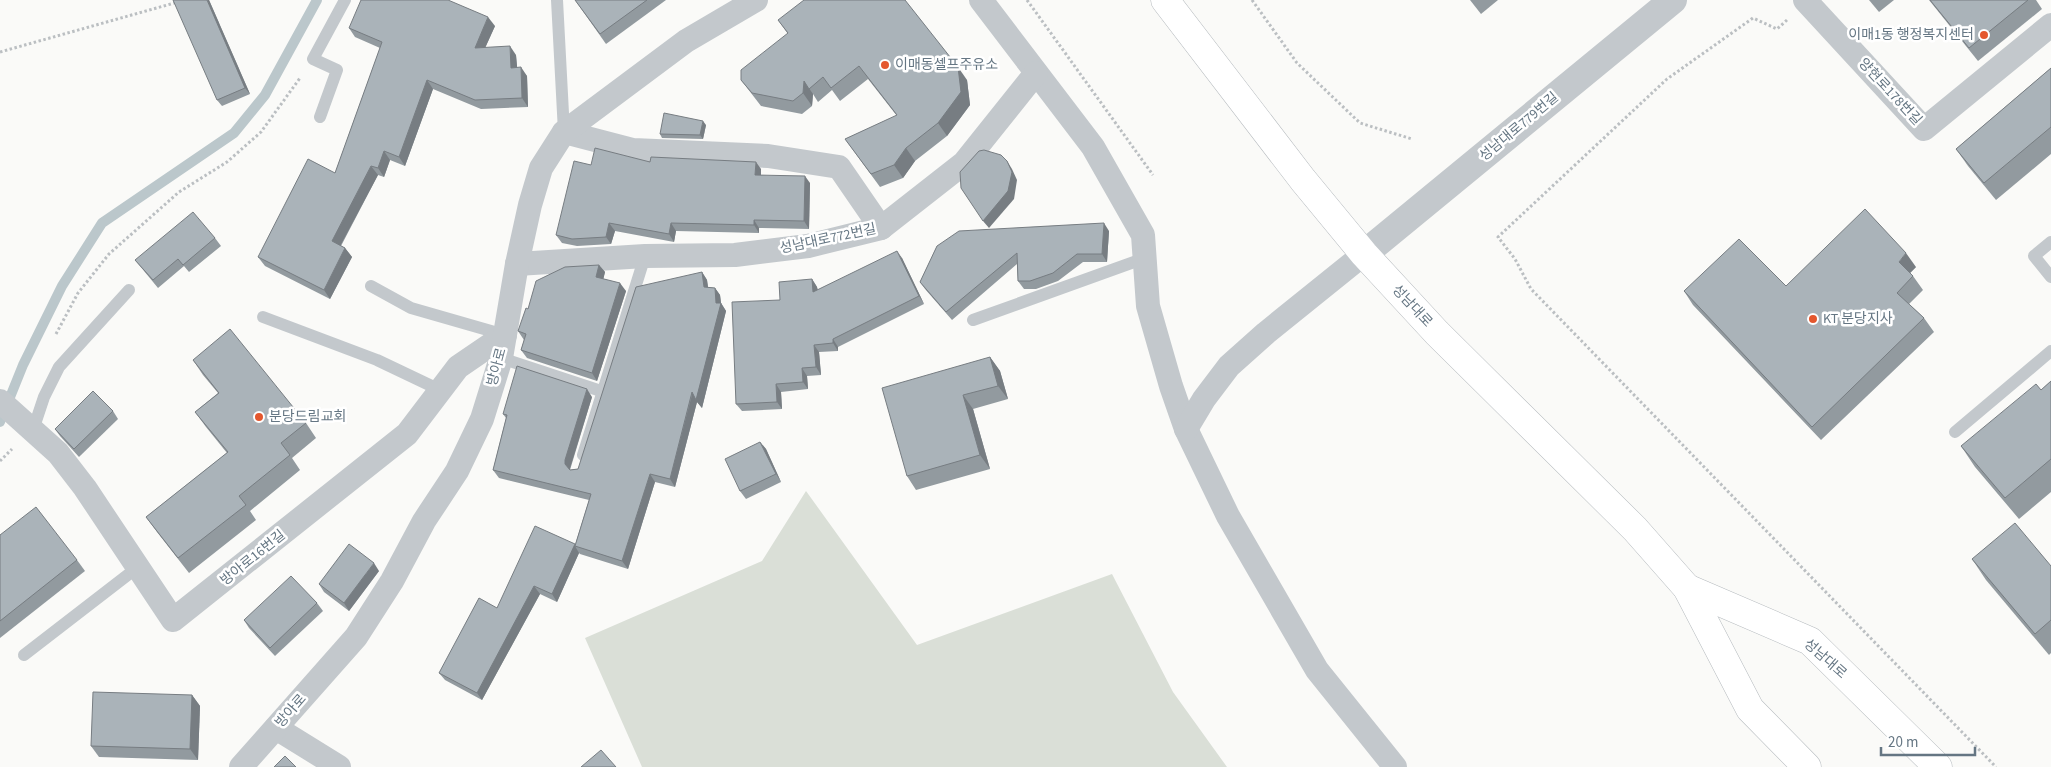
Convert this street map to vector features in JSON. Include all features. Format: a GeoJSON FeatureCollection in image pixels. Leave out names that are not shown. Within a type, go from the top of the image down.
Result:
{"type":"FeatureCollection","features":[{"type":"Feature","properties":{"kind":"main road","name":"성남대로"},"geometry":{"type":"LineString","coordinates":[[1165,0],[1192,37],[1364,254],[1437,332],[1635,529],[1687,588],[1750,709],[1807,767]]}},
{"type":"Feature","properties":{"kind":"main road","name":"성남대로"},"geometry":{"type":"LineString","coordinates":[[1687,588],[1810,641],[1938,767]]}},
{"type":"Feature","properties":{"kind":"street","name":"방아로"},"geometry":{"type":"LineString","coordinates":[[241,767],[356,637],[392,581],[424,522],[457,471],[482,419],[501,358],[517,264],[530,205],[541,168],[564,132],[686,41],[756,0]]}},
{"type":"Feature","properties":{"kind":"street"},"geometry":{"type":"LineString","coordinates":[[981,0],[1093,148],[1143,235],[1148,306],[1170,386],[1186,429],[1228,516],[1317,670],[1395,767]]}},
{"type":"Feature","properties":{"kind":"street","name":"성남대로779번길"},"geometry":{"type":"LineString","coordinates":[[1364,254],[1673,0]]}},
{"type":"Feature","properties":{"kind":"street","name":"양현로178번길"},"geometry":{"type":"LineString","coordinates":[[1807,2],[1924,130],[2051,25]]}},
{"type":"Feature","properties":{"kind":"street","name":"성남대로772번길"},"geometry":{"type":"LineString","coordinates":[[517,264],[644,256],[735,256],[808,246],[882,228],[964,163],[1036,72]]}},
{"type":"Feature","properties":{"kind":"street"},"geometry":{"type":"LineString","coordinates":[[564,132],[633,150],[768,156],[839,166],[882,228]]}},
{"type":"Feature","properties":{"kind":"street"},"geometry":{"type":"LineString","coordinates":[[1186,429],[1204,399],[1229,366],[1266,333],[1364,254]]}},
{"type":"Feature","properties":{"kind":"street","name":"방아로16번길"},"geometry":{"type":"LineString","coordinates":[[0,401],[58,453],[117,533],[173,620],[407,434],[458,367],[505,335]]}},
{"type":"Feature","properties":{"kind":"street"},"geometry":{"type":"LineString","coordinates":[[276,728],[339,767]]}},
{"type":"Feature","properties":{"kind":"lane"},"geometry":{"type":"LineString","coordinates":[[320,117],[338,70],[313,59],[345,0]]}},
{"type":"Feature","properties":{"kind":"lane"},"geometry":{"type":"LineString","coordinates":[[556,0],[564,132]]}},
{"type":"Feature","properties":{"kind":"lane"},"geometry":{"type":"LineString","coordinates":[[2051,242],[2034,256],[2051,277]]}},
{"type":"Feature","properties":{"kind":"lane"},"geometry":{"type":"LineString","coordinates":[[578,470],[644,256]]}},
{"type":"Feature","properties":{"kind":"lane"},"geometry":{"type":"LineString","coordinates":[[973,320],[1145,258]]}},
{"type":"Feature","properties":{"kind":"lane"},"geometry":{"type":"LineString","coordinates":[[371,286],[411,308],[505,335]]}},
{"type":"Feature","properties":{"kind":"lane"},"geometry":{"type":"LineString","coordinates":[[32,430],[44,397],[59,367],[129,290]]}},
{"type":"Feature","properties":{"kind":"lane"},"geometry":{"type":"LineString","coordinates":[[262,317],[377,360],[440,390]]}},
{"type":"Feature","properties":{"kind":"lane"},"geometry":{"type":"LineString","coordinates":[[1955,432],[2051,351]]}},
{"type":"Feature","properties":{"kind":"lane"},"geometry":{"type":"LineString","coordinates":[[501,358],[601,391]]}},
{"type":"Feature","properties":{"kind":"lane"},"geometry":{"type":"LineString","coordinates":[[24,655],[138,568]]}},
{"type":"Feature","properties":{"kind":"path"},"geometry":{"type":"LineString","coordinates":[[0,52],[184,0]]}},
{"type":"Feature","properties":{"kind":"path"},"geometry":{"type":"LineString","coordinates":[[1027,0],[1153,174]]}},
{"type":"Feature","properties":{"kind":"path"},"geometry":{"type":"LineString","coordinates":[[1252,0],[1297,64],[1360,123],[1412,139]]}},
{"type":"Feature","properties":{"kind":"path"},"geometry":{"type":"LineString","coordinates":[[1807,2],[1777,29],[1753,18],[1666,79],[1498,237],[1515,259],[1531,289],[1996,767]]}},
{"type":"Feature","properties":{"kind":"path"},"geometry":{"type":"LineString","coordinates":[[52,342],[78,293],[109,254],[179,192],[228,162],[261,132],[313,59]]}},
{"type":"Feature","properties":{"kind":"path"},"geometry":{"type":"LineString","coordinates":[[0,461],[32,430]]}},
{"type":"Feature","properties":{"kind":"shaded area"},"geometry":{"type":"Polygon","coordinates":[[[806,491],[917,645],[1112,574],[1173,692],[1227,767],[642,767],[585,638],[762,561],[806,491]]]}},
{"type":"Feature","properties":{"kind":"building"},"geometry":{"type":"Polygon","coordinates":[[[173,0],[207,0],[245,88],[217,100],[173,0]]]}},
{"type":"Feature","properties":{"kind":"building"},"geometry":{"type":"Polygon","coordinates":[[[361,0],[448,0],[488,17],[475,48],[510,46],[511,68],[521,67],[522,98],[475,100],[427,80],[399,157],[384,151],[378,168],[371,166],[332,241],[345,248],[324,290],[258,257],[308,159],[335,173],[382,42],[349,28],[361,0]]]}},
{"type":"Feature","properties":{"kind":"building"},"geometry":{"type":"Polygon","coordinates":[[[575,0],[647,0],[600,34],[575,0]]]}},
{"type":"Feature","properties":{"kind":"building"},"geometry":{"type":"Polygon","coordinates":[[[804,0],[905,0],[958,67],[961,92],[938,123],[906,148],[894,165],[871,174],[845,139],[897,115],[859,66],[831,88],[823,77],[809,89],[804,81],[803,93],[793,101],[752,93],[741,80],[741,70],[788,33],[778,20],[804,0]]]}},
{"type":"Feature","properties":{"kind":"building","name":"이매1동 행정복지센터"},"geometry":{"type":"Polygon","coordinates":[[[1930,0],[2028,0],[1969,48],[1930,0]]]}},
{"type":"Feature","properties":{"kind":"building"},"geometry":{"type":"Polygon","coordinates":[[[2051,68],[2051,127],[1984,183],[1956,149],[2051,68]]]}},
{"type":"Feature","properties":{"kind":"building"},"geometry":{"type":"Polygon","coordinates":[[[664,113],[703,121],[700,135],[660,134],[664,113]]]}},
{"type":"Feature","properties":{"kind":"building"},"geometry":{"type":"Polygon","coordinates":[[[595,148],[650,162],[651,157],[756,162],[755,175],[805,176],[804,221],[754,220],[754,225],[671,223],[669,234],[609,223],[606,237],[572,239],[556,235],[574,161],[591,165],[595,148]]]}},
{"type":"Feature","properties":{"kind":"building"},"geometry":{"type":"Polygon","coordinates":[[[984,150],[1001,155],[1007,161],[1012,172],[1008,191],[983,221],[961,188],[960,172],[979,151],[984,150]]]}},
{"type":"Feature","properties":{"kind":"building","name":"KT 분당지사"},"geometry":{"type":"Polygon","coordinates":[[[1865,209],[1906,253],[1899,262],[1913,276],[1897,293],[1924,318],[1812,427],[1684,291],[1739,239],[1786,286],[1865,209]]]}},
{"type":"Feature","properties":{"kind":"building"},"geometry":{"type":"Polygon","coordinates":[[[193,212],[215,238],[183,265],[178,259],[153,280],[135,260],[193,212]]]}},
{"type":"Feature","properties":{"kind":"building"},"geometry":{"type":"Polygon","coordinates":[[[1104,223],[1102,254],[1077,254],[1053,273],[1030,281],[1018,281],[1017,253],[946,312],[920,282],[937,246],[959,231],[1104,223]]]}},
{"type":"Feature","properties":{"kind":"building"},"geometry":{"type":"Polygon","coordinates":[[[897,251],[919,296],[833,339],[833,343],[814,345],[816,367],[802,368],[803,382],[776,384],[777,402],[736,404],[732,302],[780,300],[779,282],[812,279],[813,292],[897,251]]]}},
{"type":"Feature","properties":{"kind":"building"},"geometry":{"type":"Polygon","coordinates":[[[599,265],[596,277],[620,283],[592,373],[521,350],[526,334],[518,331],[526,308],[528,309],[536,281],[565,267],[599,265]]]}},
{"type":"Feature","properties":{"kind":"building"},"geometry":{"type":"Polygon","coordinates":[[[702,272],[704,287],[715,288],[716,303],[721,303],[696,400],[692,392],[670,479],[650,474],[622,561],[575,546],[591,494],[493,470],[507,415],[503,414],[517,366],[587,389],[565,460],[565,464],[570,470],[578,469],[636,287],[702,272]]]}},
{"type":"Feature","properties":{"kind":"building"},"geometry":{"type":"Polygon","coordinates":[[[230,329],[306,423],[281,443],[290,455],[239,496],[246,505],[178,558],[146,517],[228,452],[195,412],[219,393],[193,360],[230,329]]]}},
{"type":"Feature","properties":{"kind":"building"},"geometry":{"type":"Polygon","coordinates":[[[990,357],[998,386],[963,395],[980,455],[907,476],[882,388],[990,357]]]}},
{"type":"Feature","properties":{"kind":"building"},"geometry":{"type":"Polygon","coordinates":[[[2051,381],[2051,459],[2005,498],[1961,446],[2036,384],[2041,390],[2051,381]]]}},
{"type":"Feature","properties":{"kind":"building"},"geometry":{"type":"Polygon","coordinates":[[[93,391],[113,411],[74,449],[55,429],[93,391]]]}},
{"type":"Feature","properties":{"kind":"building"},"geometry":{"type":"Polygon","coordinates":[[[760,442],[776,474],[740,491],[725,459],[760,442]]]}},
{"type":"Feature","properties":{"kind":"building"},"geometry":{"type":"Polygon","coordinates":[[[36,507],[77,560],[0,621],[0,535],[36,507]]]}},
{"type":"Feature","properties":{"kind":"building"},"geometry":{"type":"Polygon","coordinates":[[[2015,523],[2051,566],[2051,620],[2035,634],[1972,559],[2015,523]]]}},
{"type":"Feature","properties":{"kind":"building"},"geometry":{"type":"Polygon","coordinates":[[[535,526],[575,544],[552,594],[534,586],[477,693],[439,673],[479,598],[497,608],[535,526]]]}},
{"type":"Feature","properties":{"kind":"building"},"geometry":{"type":"Polygon","coordinates":[[[349,544],[374,563],[344,603],[319,584],[349,544]]]}},
{"type":"Feature","properties":{"kind":"building"},"geometry":{"type":"Polygon","coordinates":[[[291,576],[317,603],[270,648],[244,620],[291,576]]]}},
{"type":"Feature","properties":{"kind":"building"},"geometry":{"type":"Polygon","coordinates":[[[93,692],[192,695],[190,749],[91,746],[93,692]]]}},
{"type":"Feature","properties":{"kind":"building"},"geometry":{"type":"Polygon","coordinates":[[[601,750],[616,767],[581,767],[601,750]]]}},
{"type":"Feature","properties":{"kind":"building"},"geometry":{"type":"Polygon","coordinates":[[[285,756],[296,767],[274,767],[285,756]]]}},
{"type":"Feature","properties":{"kind":"waterway"},"geometry":{"type":"LineString","coordinates":[[0,422],[23,365],[62,286],[102,223],[234,133],[265,95],[317,0]]}},
{"type":"Feature","properties":{"kind":"place","name":"이매1동 행정복지센터"},"geometry":{"type":"Point","coordinates":[1984,35]}},
{"type":"Feature","properties":{"kind":"place","name":"이매동셀프주유소"},"geometry":{"type":"Point","coordinates":[885,65]}},
{"type":"Feature","properties":{"kind":"place","name":"KT 분당지사"},"geometry":{"type":"Point","coordinates":[1813,319]}},
{"type":"Feature","properties":{"kind":"place","name":"분당드림교회"},"geometry":{"type":"Point","coordinates":[259,417]}}]}
